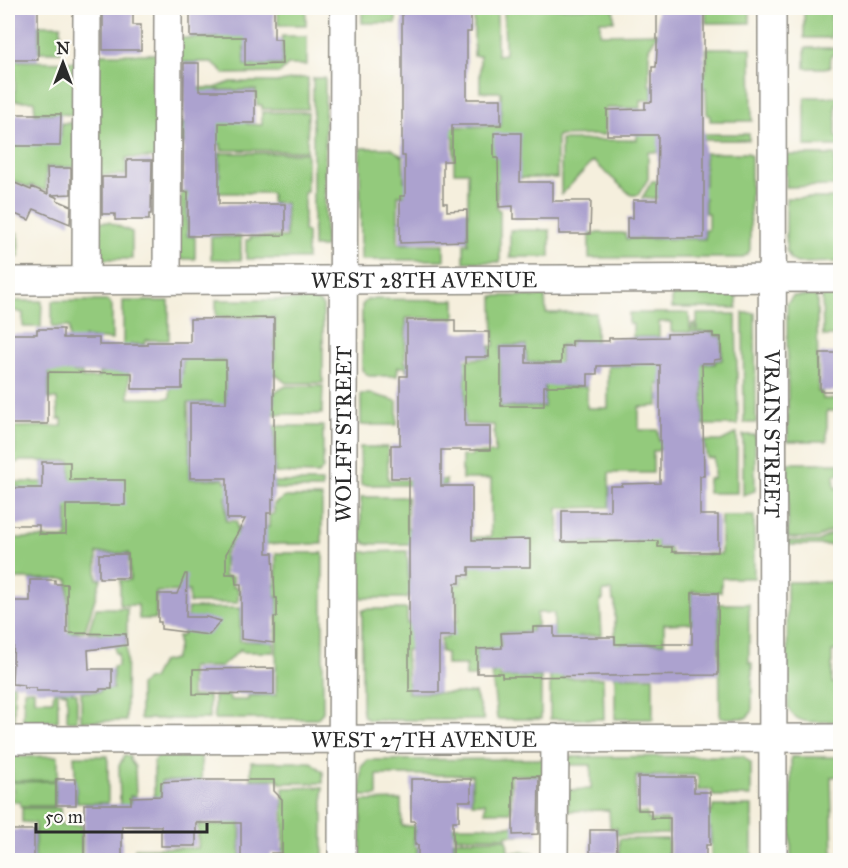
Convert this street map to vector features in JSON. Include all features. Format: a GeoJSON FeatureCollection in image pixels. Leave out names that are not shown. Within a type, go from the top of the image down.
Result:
{"type":"FeatureCollection","features":[{"type":"Feature","properties":{"kind":"street"},"geometry":{"type":"LineString","coordinates":[[86,280],[87,8]]}},
{"type":"Feature","properties":{"kind":"street"},"geometry":{"type":"LineString","coordinates":[[167,280],[168,8]]}},
{"type":"Feature","properties":{"kind":"street","name":"WOLFF STREET"},"geometry":{"type":"LineString","coordinates":[[342,861],[344,8]]}},
{"type":"Feature","properties":{"kind":"street","name":"VRAIN STREET"},"geometry":{"type":"LineString","coordinates":[[772,8],[773,861]]}},
{"type":"Feature","properties":{"kind":"street","name":"WEST 28TH AVENUE"},"geometry":{"type":"LineString","coordinates":[[8,281],[840,279]]}},
{"type":"Feature","properties":{"kind":"street"},"geometry":{"type":"LineString","coordinates":[[554,861],[555,738]]}},
{"type":"Feature","properties":{"kind":"street","name":"WEST 27TH AVENUE"},"geometry":{"type":"LineString","coordinates":[[8,740],[840,738]]}},
{"type":"Feature","properties":{"kind":"green space"},"geometry":{"type":"Polygon","coordinates":[[[278,8],[306,8],[306,25],[278,25],[278,8]]]}},
{"type":"Feature","properties":{"kind":"green space"},"geometry":{"type":"Polygon","coordinates":[[[362,8],[396,8],[396,23],[362,23],[362,8]]]}},
{"type":"Feature","properties":{"kind":"green space"},"geometry":{"type":"Polygon","coordinates":[[[474,8],[497,8],[497,55],[505,54],[504,8],[610,8],[614,10],[614,21],[600,21],[600,34],[658,33],[649,48],[649,85],[652,86],[652,100],[641,100],[641,108],[605,108],[605,135],[557,136],[557,178],[515,178],[515,181],[497,181],[497,209],[500,210],[500,262],[464,262],[464,244],[468,244],[468,172],[454,172],[454,137],[440,137],[440,127],[501,126],[501,92],[480,92],[480,56],[474,56],[474,8]]]}},
{"type":"Feature","properties":{"kind":"green space"},"geometry":{"type":"Polygon","coordinates":[[[706,8],[750,8],[750,23],[706,23],[706,8]]]}},
{"type":"Feature","properties":{"kind":"green space"},"geometry":{"type":"Polygon","coordinates":[[[804,8],[836,8],[836,14],[831,15],[831,38],[804,38],[804,8]]]}},
{"type":"Feature","properties":{"kind":"green space"},"geometry":{"type":"Polygon","coordinates":[[[39,25],[61,25],[61,52],[39,52],[39,25]]]}},
{"type":"Feature","properties":{"kind":"green space"},"geometry":{"type":"Polygon","coordinates":[[[217,36],[248,36],[248,47],[244,47],[245,65],[282,65],[282,36],[307,36],[307,65],[288,65],[280,73],[225,74],[211,62],[175,62],[175,38],[217,38],[217,36]]]}},
{"type":"Feature","properties":{"kind":"green space"},"geometry":{"type":"Polygon","coordinates":[[[707,48],[751,48],[752,121],[710,121],[710,115],[707,115],[706,88],[657,89],[706,72],[707,48]]]}},
{"type":"Feature","properties":{"kind":"green space"},"geometry":{"type":"Polygon","coordinates":[[[805,48],[840,48],[840,53],[831,55],[830,68],[805,68],[805,48]]]}},
{"type":"Feature","properties":{"kind":"green space"},"geometry":{"type":"Polygon","coordinates":[[[96,54],[157,54],[157,158],[126,158],[126,175],[96,175],[96,54]]]}},
{"type":"Feature","properties":{"kind":"green space"},"geometry":{"type":"Polygon","coordinates":[[[8,61],[78,62],[78,115],[35,113],[34,101],[15,101],[15,69],[8,69],[8,61]]]}},
{"type":"Feature","properties":{"kind":"green space"},"geometry":{"type":"Polygon","coordinates":[[[308,78],[308,109],[262,109],[262,105],[257,105],[256,90],[217,90],[217,95],[195,95],[195,88],[215,88],[231,82],[280,82],[308,78]]]}},
{"type":"Feature","properties":{"kind":"green space"},"geometry":{"type":"Polygon","coordinates":[[[313,78],[325,78],[325,247],[313,247],[313,78]]]}},
{"type":"Feature","properties":{"kind":"green space"},"geometry":{"type":"Polygon","coordinates":[[[805,97],[840,97],[840,104],[836,104],[836,136],[840,137],[840,146],[805,146],[805,97]]]}},
{"type":"Feature","properties":{"kind":"green space"},"geometry":{"type":"Polygon","coordinates":[[[262,112],[308,112],[307,151],[221,150],[221,144],[176,143],[176,124],[247,120],[247,124],[262,125],[262,112]]]}},
{"type":"Feature","properties":{"kind":"green space"},"geometry":{"type":"Polygon","coordinates":[[[62,123],[78,123],[78,167],[46,167],[46,191],[31,185],[30,188],[8,178],[8,147],[15,146],[15,136],[61,137],[62,123]]]}},
{"type":"Feature","properties":{"kind":"green space"},"geometry":{"type":"Polygon","coordinates":[[[637,134],[749,134],[749,140],[661,140],[661,152],[648,152],[648,179],[638,195],[631,195],[593,161],[561,195],[561,140],[637,140],[637,134]]]}},
{"type":"Feature","properties":{"kind":"green space"},"geometry":{"type":"Polygon","coordinates":[[[360,148],[391,148],[403,157],[404,181],[423,181],[423,194],[398,195],[398,244],[444,244],[444,260],[361,260],[360,148]]]}},
{"type":"Feature","properties":{"kind":"green space"},"geometry":{"type":"Polygon","coordinates":[[[220,153],[307,153],[304,231],[307,232],[307,259],[246,259],[246,240],[250,240],[250,237],[286,237],[286,203],[271,202],[271,193],[217,193],[220,153]]]}},
{"type":"Feature","properties":{"kind":"green space"},"geometry":{"type":"Polygon","coordinates":[[[705,153],[748,153],[751,156],[750,250],[747,255],[741,258],[589,258],[591,233],[625,233],[626,239],[705,239],[705,230],[708,230],[708,213],[705,213],[705,198],[642,198],[652,181],[663,181],[663,185],[705,185],[705,153]]]}},
{"type":"Feature","properties":{"kind":"green space"},"geometry":{"type":"Polygon","coordinates":[[[786,155],[835,155],[835,186],[786,187],[786,155]]]}},
{"type":"Feature","properties":{"kind":"green space"},"geometry":{"type":"Polygon","coordinates":[[[181,193],[214,193],[214,203],[187,203],[187,236],[195,237],[195,259],[175,259],[175,227],[181,227],[181,193]]]}},
{"type":"Feature","properties":{"kind":"green space"},"geometry":{"type":"Polygon","coordinates":[[[786,198],[840,198],[840,262],[797,263],[791,260],[786,250],[786,198]]]}},
{"type":"Feature","properties":{"kind":"green space"},"geometry":{"type":"Polygon","coordinates":[[[96,222],[109,222],[132,232],[132,259],[96,259],[96,222]]]}},
{"type":"Feature","properties":{"kind":"green space"},"geometry":{"type":"Polygon","coordinates":[[[8,230],[18,233],[19,257],[8,257],[8,230]]]}},
{"type":"Feature","properties":{"kind":"green space"},"geometry":{"type":"Polygon","coordinates":[[[510,230],[550,230],[550,257],[510,257],[510,230]]]}},
{"type":"Feature","properties":{"kind":"green space"},"geometry":{"type":"Polygon","coordinates":[[[211,237],[241,237],[241,260],[211,259],[211,237]]]}},
{"type":"Feature","properties":{"kind":"green space"},"geometry":{"type":"Polygon","coordinates":[[[672,295],[737,295],[737,308],[672,308],[672,295]]]}},
{"type":"Feature","properties":{"kind":"green space"},"geometry":{"type":"Polygon","coordinates":[[[493,296],[545,296],[546,313],[596,313],[596,342],[572,340],[571,345],[560,345],[560,374],[563,374],[563,387],[587,387],[587,408],[608,408],[608,366],[634,366],[634,344],[660,339],[666,384],[658,384],[658,406],[639,407],[639,430],[658,430],[659,441],[685,441],[685,449],[653,451],[653,473],[609,473],[610,507],[558,508],[559,543],[636,543],[636,540],[658,540],[658,548],[670,548],[671,555],[721,554],[721,516],[754,516],[754,578],[722,578],[721,592],[692,591],[692,623],[664,624],[664,643],[619,644],[620,677],[653,677],[653,719],[615,719],[615,602],[612,591],[603,591],[603,600],[600,601],[602,635],[579,636],[579,648],[554,648],[554,613],[537,613],[537,627],[532,627],[532,632],[501,632],[500,677],[541,677],[541,719],[497,719],[492,674],[495,674],[495,648],[477,649],[477,677],[466,677],[466,665],[446,665],[446,653],[441,652],[441,638],[448,638],[448,621],[458,621],[457,595],[417,595],[417,584],[461,584],[461,576],[470,576],[470,551],[461,538],[491,537],[491,479],[462,479],[462,456],[472,456],[472,453],[495,453],[494,425],[465,424],[465,371],[406,371],[406,367],[398,367],[397,376],[369,376],[362,370],[362,305],[368,299],[455,300],[455,318],[406,318],[405,363],[490,358],[490,346],[494,346],[493,296]],[[526,345],[501,346],[501,407],[544,407],[545,362],[527,362],[526,345]]]}},
{"type":"Feature","properties":{"kind":"green space"},"geometry":{"type":"Polygon","coordinates":[[[793,296],[817,296],[818,392],[822,392],[823,399],[840,399],[840,411],[827,411],[827,441],[788,441],[787,304],[793,296]]]}},
{"type":"Feature","properties":{"kind":"green space"},"geometry":{"type":"Polygon","coordinates":[[[822,296],[840,296],[840,336],[823,336],[822,296]]]}},
{"type":"Feature","properties":{"kind":"green space"},"geometry":{"type":"Polygon","coordinates":[[[216,300],[312,300],[323,306],[323,383],[286,383],[275,374],[226,374],[226,408],[213,408],[212,402],[188,403],[190,479],[224,479],[225,482],[236,482],[236,497],[226,497],[226,521],[237,521],[237,541],[232,541],[224,555],[224,576],[233,577],[233,587],[238,587],[238,603],[189,603],[189,591],[156,592],[156,619],[139,619],[138,605],[120,605],[120,580],[130,580],[129,553],[97,553],[97,579],[101,579],[85,631],[73,632],[73,648],[69,648],[68,579],[9,579],[9,538],[67,538],[67,510],[38,510],[20,505],[20,487],[8,486],[8,482],[70,482],[70,461],[20,461],[8,466],[8,454],[15,454],[15,433],[8,432],[8,427],[62,426],[62,419],[58,419],[57,399],[49,399],[49,374],[8,374],[8,370],[73,370],[74,373],[82,373],[82,378],[98,378],[99,373],[129,368],[129,398],[170,398],[171,374],[183,373],[183,347],[212,347],[212,361],[275,361],[275,317],[216,317],[216,300]]]}},
{"type":"Feature","properties":{"kind":"green space"},"geometry":{"type":"Polygon","coordinates":[[[11,301],[42,301],[41,327],[23,327],[23,313],[11,310],[11,301]]]}},
{"type":"Feature","properties":{"kind":"green space"},"geometry":{"type":"Polygon","coordinates":[[[52,301],[109,301],[112,306],[112,340],[84,337],[84,342],[69,342],[69,327],[52,327],[52,301]]]}},
{"type":"Feature","properties":{"kind":"green space"},"geometry":{"type":"Polygon","coordinates":[[[123,301],[169,301],[169,340],[146,340],[145,344],[131,344],[131,367],[123,367],[123,301]]]}},
{"type":"Feature","properties":{"kind":"green space"},"geometry":{"type":"Polygon","coordinates":[[[629,313],[689,313],[690,329],[692,329],[692,324],[695,324],[695,329],[697,329],[697,314],[736,314],[738,425],[703,425],[703,383],[668,383],[668,364],[715,364],[715,361],[722,360],[722,336],[714,336],[713,332],[671,332],[671,322],[659,322],[659,337],[633,337],[633,324],[629,324],[629,313]]]}},
{"type":"Feature","properties":{"kind":"green space"},"geometry":{"type":"Polygon","coordinates":[[[743,313],[755,313],[756,423],[744,423],[743,313]]]}},
{"type":"Feature","properties":{"kind":"green space"},"geometry":{"type":"Polygon","coordinates":[[[286,386],[323,386],[322,414],[268,414],[268,401],[274,402],[274,393],[286,386]]]}},
{"type":"Feature","properties":{"kind":"green space"},"geometry":{"type":"Polygon","coordinates":[[[361,394],[372,394],[397,401],[397,425],[361,425],[361,394]]]}},
{"type":"Feature","properties":{"kind":"green space"},"geometry":{"type":"Polygon","coordinates":[[[216,426],[323,426],[323,469],[318,474],[275,473],[275,430],[244,430],[216,426]]]}},
{"type":"Feature","properties":{"kind":"green space"},"geometry":{"type":"Polygon","coordinates":[[[737,433],[737,493],[708,493],[708,479],[714,478],[714,458],[707,458],[704,441],[721,441],[737,433]]]}},
{"type":"Feature","properties":{"kind":"green space"},"geometry":{"type":"Polygon","coordinates":[[[743,435],[755,435],[755,491],[743,495],[743,435]]]}},
{"type":"Feature","properties":{"kind":"green space"},"geometry":{"type":"Polygon","coordinates":[[[360,447],[388,447],[388,480],[446,480],[446,485],[361,485],[360,447]]]}},
{"type":"Feature","properties":{"kind":"green space"},"geometry":{"type":"Polygon","coordinates":[[[788,463],[840,463],[840,474],[834,475],[835,488],[840,488],[840,523],[818,538],[788,538],[788,463]]]}},
{"type":"Feature","properties":{"kind":"green space"},"geometry":{"type":"Polygon","coordinates":[[[238,482],[322,482],[322,489],[238,486],[238,482]]]}},
{"type":"Feature","properties":{"kind":"green space"},"geometry":{"type":"Polygon","coordinates":[[[285,497],[322,497],[322,544],[239,542],[239,527],[269,527],[269,515],[274,514],[274,504],[285,497]]]}},
{"type":"Feature","properties":{"kind":"green space"},"geometry":{"type":"Polygon","coordinates":[[[361,497],[407,497],[407,528],[443,528],[422,544],[366,544],[361,538],[361,497]]]}},
{"type":"Feature","properties":{"kind":"green space"},"geometry":{"type":"Polygon","coordinates":[[[837,530],[837,545],[788,545],[788,541],[819,541],[837,530]]]}},
{"type":"Feature","properties":{"kind":"green space"},"geometry":{"type":"Polygon","coordinates":[[[407,551],[409,582],[415,595],[408,595],[407,598],[361,598],[361,552],[407,551]]]}},
{"type":"Feature","properties":{"kind":"green space"},"geometry":{"type":"Polygon","coordinates":[[[276,553],[323,553],[323,712],[317,719],[214,719],[214,696],[229,696],[230,700],[248,700],[248,696],[276,695],[277,597],[241,597],[241,585],[276,585],[276,553]]]}},
{"type":"Feature","properties":{"kind":"green space"},"geometry":{"type":"Polygon","coordinates":[[[787,582],[838,582],[840,651],[832,651],[832,683],[840,683],[840,721],[804,721],[792,714],[788,708],[787,582]]]}},
{"type":"Feature","properties":{"kind":"green space"},"geometry":{"type":"Polygon","coordinates":[[[719,604],[749,604],[752,712],[746,718],[720,718],[719,604]]]}},
{"type":"Feature","properties":{"kind":"green space"},"geometry":{"type":"Polygon","coordinates":[[[96,608],[127,608],[126,721],[81,721],[81,692],[113,689],[113,667],[118,666],[118,653],[115,653],[115,646],[99,645],[99,632],[88,632],[96,608]]]}},
{"type":"Feature","properties":{"kind":"green space"},"geometry":{"type":"Polygon","coordinates":[[[188,608],[240,608],[240,641],[274,642],[274,652],[241,652],[241,649],[221,667],[191,667],[191,696],[209,696],[209,719],[140,719],[140,685],[152,679],[161,662],[174,659],[178,648],[178,636],[183,636],[183,624],[188,624],[188,608]]]}},
{"type":"Feature","properties":{"kind":"green space"},"geometry":{"type":"Polygon","coordinates":[[[366,609],[407,609],[407,624],[416,624],[439,650],[406,650],[408,693],[475,693],[484,720],[369,720],[364,717],[362,711],[362,611],[366,609]]]}},
{"type":"Feature","properties":{"kind":"green space"},"geometry":{"type":"Polygon","coordinates":[[[562,649],[563,678],[603,678],[604,719],[550,719],[550,659],[562,649]]]}},
{"type":"Feature","properties":{"kind":"green space"},"geometry":{"type":"Polygon","coordinates":[[[61,650],[72,650],[72,692],[77,693],[77,721],[67,721],[67,693],[60,692],[61,650]]]}},
{"type":"Feature","properties":{"kind":"green space"},"geometry":{"type":"Polygon","coordinates":[[[8,685],[14,685],[14,721],[8,721],[8,685]]]}},
{"type":"Feature","properties":{"kind":"green space"},"geometry":{"type":"Polygon","coordinates":[[[54,689],[58,689],[58,721],[23,721],[24,690],[34,690],[34,700],[53,700],[54,689]]]}},
{"type":"Feature","properties":{"kind":"green space"},"geometry":{"type":"Polygon","coordinates":[[[58,756],[58,778],[55,780],[12,781],[12,757],[58,756]]]}},
{"type":"Feature","properties":{"kind":"green space"},"geometry":{"type":"Polygon","coordinates":[[[74,756],[108,756],[108,803],[77,803],[74,756]]]}},
{"type":"Feature","properties":{"kind":"green space"},"geometry":{"type":"Polygon","coordinates":[[[124,756],[130,756],[135,767],[136,796],[130,796],[130,806],[120,806],[119,766],[124,756]]]}},
{"type":"Feature","properties":{"kind":"green space"},"geometry":{"type":"Polygon","coordinates":[[[157,756],[201,756],[202,823],[197,823],[197,781],[161,781],[161,798],[154,796],[154,762],[157,756]]]}},
{"type":"Feature","properties":{"kind":"green space"},"geometry":{"type":"Polygon","coordinates":[[[743,756],[751,763],[751,796],[713,796],[712,790],[698,790],[698,775],[636,776],[636,813],[647,813],[648,820],[668,820],[668,834],[617,835],[617,828],[610,828],[609,810],[568,811],[568,790],[591,789],[591,765],[567,765],[567,757],[743,756]]]}},
{"type":"Feature","properties":{"kind":"green space"},"geometry":{"type":"Polygon","coordinates":[[[791,757],[840,757],[840,776],[831,777],[833,860],[791,860],[791,757]]]}},
{"type":"Feature","properties":{"kind":"green space"},"geometry":{"type":"Polygon","coordinates":[[[545,759],[545,775],[511,775],[511,812],[485,812],[485,803],[472,803],[472,775],[377,775],[377,796],[361,796],[361,767],[368,760],[545,759]]]}},
{"type":"Feature","properties":{"kind":"green space"},"geometry":{"type":"Polygon","coordinates":[[[251,762],[311,762],[323,772],[323,783],[279,783],[279,779],[251,779],[251,762]]]}},
{"type":"Feature","properties":{"kind":"green space"},"geometry":{"type":"Polygon","coordinates":[[[55,781],[55,806],[20,806],[20,802],[13,802],[13,782],[55,781]]]}},
{"type":"Feature","properties":{"kind":"green space"},"geometry":{"type":"Polygon","coordinates":[[[323,787],[323,860],[281,860],[281,855],[284,854],[283,788],[323,787]]]}},
{"type":"Feature","properties":{"kind":"green space"},"geometry":{"type":"Polygon","coordinates":[[[224,796],[240,822],[240,860],[135,860],[135,848],[198,848],[198,825],[223,825],[224,796]]]}},
{"type":"Feature","properties":{"kind":"green space"},"geometry":{"type":"Polygon","coordinates":[[[401,800],[402,826],[528,826],[528,832],[506,837],[455,837],[454,830],[414,831],[417,860],[361,860],[361,801],[401,800]]]}},
{"type":"Feature","properties":{"kind":"green space"},"geometry":{"type":"Polygon","coordinates":[[[713,806],[752,806],[752,860],[711,860],[711,828],[691,828],[674,812],[712,812],[713,806]]]}},
{"type":"Feature","properties":{"kind":"green space"},"geometry":{"type":"Polygon","coordinates":[[[22,808],[60,808],[61,825],[82,825],[82,860],[35,860],[35,823],[22,822],[22,808]]]}},
{"type":"Feature","properties":{"kind":"green space"},"geometry":{"type":"Polygon","coordinates":[[[507,839],[508,852],[532,852],[547,860],[454,860],[454,840],[507,839]]]}},
{"type":"Feature","properties":{"kind":"green space"},"geometry":{"type":"Polygon","coordinates":[[[619,839],[668,839],[668,860],[568,860],[568,856],[619,856],[619,839]]]}},
{"type":"Feature","properties":{"kind":"building"},"geometry":{"type":"Polygon","coordinates":[[[8,8],[38,8],[38,60],[8,60],[8,8]]]}},
{"type":"Feature","properties":{"kind":"building"},"geometry":{"type":"Polygon","coordinates":[[[103,8],[133,10],[133,25],[141,25],[141,50],[103,50],[103,8]]]}},
{"type":"Feature","properties":{"kind":"building"},"geometry":{"type":"Polygon","coordinates":[[[228,8],[274,8],[274,39],[281,39],[282,64],[245,65],[245,37],[190,37],[190,10],[228,10],[228,8]]]}},
{"type":"Feature","properties":{"kind":"building"},"geometry":{"type":"Polygon","coordinates":[[[402,8],[471,9],[471,32],[467,32],[467,99],[501,99],[501,125],[452,125],[452,161],[443,161],[443,203],[447,203],[447,211],[467,210],[467,241],[400,243],[400,196],[405,196],[405,156],[402,156],[402,8]]]}},
{"type":"Feature","properties":{"kind":"building"},"geometry":{"type":"Polygon","coordinates":[[[657,8],[704,8],[704,238],[627,238],[627,218],[633,218],[633,200],[657,200],[658,135],[607,135],[607,110],[645,109],[645,102],[652,102],[652,67],[656,67],[657,50],[657,8]]]}},
{"type":"Feature","properties":{"kind":"building"},"geometry":{"type":"Polygon","coordinates":[[[184,63],[199,63],[199,91],[255,91],[255,123],[219,123],[219,204],[285,204],[285,235],[188,236],[188,192],[183,192],[184,63]]]}},
{"type":"Feature","properties":{"kind":"building"},"geometry":{"type":"Polygon","coordinates":[[[8,114],[61,114],[60,146],[8,146],[8,114]]]}},
{"type":"Feature","properties":{"kind":"building"},"geometry":{"type":"Polygon","coordinates":[[[494,133],[521,133],[520,182],[553,182],[553,201],[591,201],[590,234],[559,234],[559,219],[513,219],[513,206],[499,207],[498,158],[494,158],[494,133]]]}},
{"type":"Feature","properties":{"kind":"building"},"geometry":{"type":"Polygon","coordinates":[[[127,160],[152,160],[149,220],[115,220],[115,214],[102,214],[102,177],[127,177],[127,160]]]}},
{"type":"Feature","properties":{"kind":"building"},"geometry":{"type":"Polygon","coordinates":[[[47,168],[71,168],[71,194],[51,195],[71,206],[70,224],[34,209],[29,220],[8,211],[8,180],[31,190],[32,187],[48,194],[47,168]]]}},
{"type":"Feature","properties":{"kind":"building"},"geometry":{"type":"Polygon","coordinates":[[[274,318],[274,499],[272,499],[272,513],[267,513],[267,553],[273,553],[275,598],[277,598],[274,643],[241,639],[241,584],[236,584],[235,574],[226,574],[226,554],[245,519],[227,519],[227,478],[190,478],[190,403],[226,403],[226,360],[182,360],[182,389],[132,389],[132,373],[48,372],[48,424],[8,424],[8,334],[37,334],[37,329],[63,329],[63,338],[99,338],[99,345],[147,345],[147,342],[190,342],[190,319],[274,318]]]}},
{"type":"Feature","properties":{"kind":"building"},"geometry":{"type":"Polygon","coordinates":[[[407,320],[455,320],[455,332],[489,332],[489,357],[465,357],[465,426],[490,426],[490,450],[441,450],[441,486],[472,486],[472,540],[530,539],[530,567],[469,567],[469,575],[460,575],[460,583],[455,583],[455,636],[439,636],[439,692],[409,692],[409,478],[391,478],[391,445],[400,445],[400,376],[407,376],[407,320]]]}},
{"type":"Feature","properties":{"kind":"building"},"geometry":{"type":"Polygon","coordinates":[[[713,333],[713,337],[721,337],[721,359],[714,360],[714,363],[702,363],[704,476],[700,476],[700,515],[718,515],[718,552],[672,552],[672,547],[658,547],[658,541],[562,542],[562,511],[610,511],[610,486],[660,483],[660,365],[597,366],[597,374],[588,374],[588,386],[544,386],[544,406],[501,406],[501,346],[526,346],[526,363],[561,363],[561,346],[572,346],[572,341],[609,341],[609,338],[713,333]]]}},
{"type":"Feature","properties":{"kind":"building"},"geometry":{"type":"Polygon","coordinates":[[[820,353],[840,353],[840,391],[820,391],[820,353]]]}},
{"type":"Feature","properties":{"kind":"building"},"geometry":{"type":"Polygon","coordinates":[[[42,462],[70,462],[70,480],[125,480],[125,505],[66,505],[66,534],[39,534],[39,525],[8,525],[8,488],[42,488],[42,462]]]}},
{"type":"Feature","properties":{"kind":"building"},"geometry":{"type":"Polygon","coordinates":[[[99,554],[128,554],[128,578],[99,578],[99,554]]]}},
{"type":"Feature","properties":{"kind":"building"},"geometry":{"type":"Polygon","coordinates":[[[187,574],[186,617],[206,617],[221,621],[209,635],[161,629],[161,622],[158,622],[158,594],[177,594],[187,574]]]}},
{"type":"Feature","properties":{"kind":"building"},"geometry":{"type":"Polygon","coordinates":[[[30,580],[55,580],[55,584],[67,584],[67,633],[126,634],[127,645],[88,650],[89,669],[112,669],[112,689],[36,691],[36,688],[24,688],[24,685],[12,684],[14,636],[8,636],[8,601],[30,601],[30,580]]]}},
{"type":"Feature","properties":{"kind":"building"},"geometry":{"type":"Polygon","coordinates":[[[692,593],[718,593],[718,675],[502,677],[502,673],[477,673],[477,649],[502,648],[501,633],[533,632],[533,627],[554,627],[554,637],[615,637],[615,644],[692,644],[692,593]]]}},
{"type":"Feature","properties":{"kind":"building"},"geometry":{"type":"Polygon","coordinates":[[[274,668],[274,695],[193,694],[193,669],[274,668]]]}},
{"type":"Feature","properties":{"kind":"building"},"geometry":{"type":"Polygon","coordinates":[[[539,776],[538,834],[513,835],[513,777],[539,776]]]}},
{"type":"Feature","properties":{"kind":"building"},"geometry":{"type":"Polygon","coordinates":[[[638,777],[694,777],[694,792],[710,792],[710,845],[706,845],[706,861],[670,861],[670,818],[651,818],[651,810],[638,810],[638,777]]]}},
{"type":"Feature","properties":{"kind":"building"},"geometry":{"type":"Polygon","coordinates":[[[56,779],[76,779],[76,805],[56,805],[56,779]]]}},
{"type":"Feature","properties":{"kind":"building"},"geometry":{"type":"Polygon","coordinates":[[[411,779],[471,779],[471,801],[459,801],[459,821],[453,821],[453,861],[418,861],[415,821],[411,821],[411,779]]]}},
{"type":"Feature","properties":{"kind":"building"},"geometry":{"type":"Polygon","coordinates":[[[274,780],[274,791],[282,799],[282,853],[271,853],[271,861],[241,861],[241,823],[196,823],[196,846],[161,846],[161,826],[122,826],[122,861],[84,861],[84,804],[131,804],[131,797],[161,796],[161,782],[274,780]]]}},
{"type":"Feature","properties":{"kind":"building"},"geometry":{"type":"Polygon","coordinates":[[[8,830],[34,830],[34,861],[8,861],[8,830]]]}},
{"type":"Feature","properties":{"kind":"building"},"geometry":{"type":"Polygon","coordinates":[[[590,830],[616,830],[617,853],[590,853],[590,830]]]}}]}
